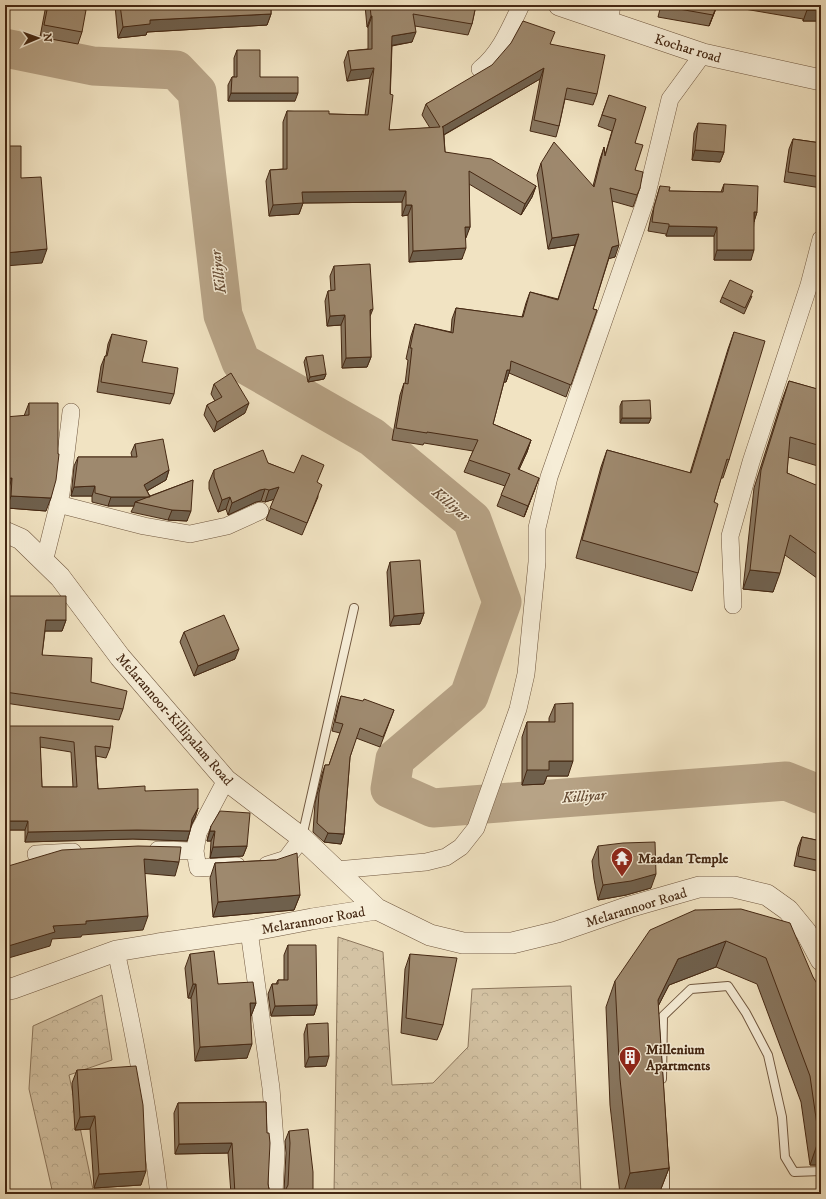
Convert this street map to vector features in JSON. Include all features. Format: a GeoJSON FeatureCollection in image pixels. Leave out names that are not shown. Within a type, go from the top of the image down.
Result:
{"type":"FeatureCollection","features":[{"type":"Feature","properties":{"kind":"street"},"geometry":{"type":"LineString","coordinates":[[480,69],[490,61],[504,40],[521,5]]}},
{"type":"Feature","properties":{"kind":"street","name":"Kochar road"},"geometry":{"type":"LineString","coordinates":[[559,5],[611,14],[703,54],[821,80]]}},
{"type":"Feature","properties":{"kind":"street"},"geometry":{"type":"LineString","coordinates":[[336,870],[426,862],[446,857],[461,847],[476,828],[504,745],[518,709],[526,674],[537,562],[537,528],[549,477],[646,202],[670,99],[703,54]]}},
{"type":"Feature","properties":{"kind":"street"},"geometry":{"type":"LineString","coordinates":[[733,605],[730,536],[750,462],[809,286],[821,239]]}},
{"type":"Feature","properties":{"kind":"street"},"geometry":{"type":"LineString","coordinates":[[44,562],[61,494],[71,412]]}},
{"type":"Feature","properties":{"kind":"street"},"geometry":{"type":"LineString","coordinates":[[58,504],[144,526],[190,534],[227,526],[260,511]]}},
{"type":"Feature","properties":{"kind":"street","name":"Melarannoor-Killipalam Road"},"geometry":{"type":"LineString","coordinates":[[5,532],[21,539],[60,577],[120,657],[226,780],[302,838],[377,909]]}},
{"type":"Feature","properties":{"kind":"street"},"geometry":{"type":"LineString","coordinates":[[226,780],[198,833],[195,851],[198,868],[270,865],[286,859],[302,838]]}},
{"type":"Feature","properties":{"kind":"street"},"geometry":{"type":"LineString","coordinates":[[141,850],[195,851]]}},
{"type":"Feature","properties":{"kind":"street"},"geometry":{"type":"LineString","coordinates":[[36,854],[88,851]]}},
{"type":"Feature","properties":{"kind":"street","name":"Melarannoor Road"},"geometry":{"type":"LineString","coordinates":[[5,990],[116,952],[377,909],[430,936],[463,943],[512,943],[557,932],[629,907],[699,888],[734,887],[767,895],[788,910],[806,932],[821,960]]}},
{"type":"Feature","properties":{"kind":"street"},"geometry":{"type":"LineString","coordinates":[[249,931],[271,1088],[276,1153],[274,1194]]}},
{"type":"Feature","properties":{"kind":"street"},"geometry":{"type":"LineString","coordinates":[[116,952],[127,999],[150,1122],[160,1194]]}},
{"type":"Feature","properties":{"kind":"lane"},"geometry":{"type":"LineString","coordinates":[[302,838],[354,608]]}},
{"type":"Feature","properties":{"kind":"lane"},"geometry":{"type":"LineString","coordinates":[[662,1086],[664,1016],[691,989],[728,986],[746,1013],[768,1055],[782,1118],[785,1157],[794,1172],[821,1171]]}},
{"type":"Feature","properties":{"kind":"lane"},"geometry":{"type":"LineString","coordinates":[[664,1163],[665,1194]]}},
{"type":"Feature","properties":{"kind":"green space"},"geometry":{"type":"Polygon","coordinates":[[[338,937],[383,952],[392,1085],[433,1083],[468,1047],[472,989],[571,986],[581,1194],[334,1194],[338,937]]]}},
{"type":"Feature","properties":{"kind":"green space"},"geometry":{"type":"Polygon","coordinates":[[[102,995],[112,1060],[69,1075],[94,1194],[53,1194],[29,1089],[33,1026],[102,995]]]}},
{"type":"Feature","properties":{"kind":"building"},"geometry":{"type":"Polygon","coordinates":[[[48,5],[64,5],[86,10],[82,32],[44,25],[48,5]]]}},
{"type":"Feature","properties":{"kind":"building"},"geometry":{"type":"Polygon","coordinates":[[[120,5],[271,5],[271,14],[150,20],[150,24],[123,27],[120,5]]]}},
{"type":"Feature","properties":{"kind":"building"},"geometry":{"type":"Polygon","coordinates":[[[370,5],[476,5],[472,24],[413,14],[416,32],[392,36],[390,94],[393,95],[389,130],[440,127],[426,104],[492,65],[511,43],[523,21],[555,32],[550,44],[605,55],[597,94],[567,88],[559,126],[534,120],[544,68],[442,127],[445,152],[491,159],[536,186],[525,204],[469,171],[470,227],[465,227],[466,248],[413,251],[412,205],[406,205],[406,191],[302,192],[303,203],[273,205],[270,170],[287,169],[287,111],[329,111],[329,114],[368,115],[374,68],[351,70],[348,51],[372,49],[372,16],[370,5]]]}},
{"type":"Feature","properties":{"kind":"building"},"geometry":{"type":"Polygon","coordinates":[[[662,5],[717,5],[713,15],[662,5]]]}},
{"type":"Feature","properties":{"kind":"building"},"geometry":{"type":"Polygon","coordinates":[[[788,5],[821,5],[821,10],[807,10],[807,8],[788,5]]]}},
{"type":"Feature","properties":{"kind":"building"},"geometry":{"type":"Polygon","coordinates":[[[237,50],[260,50],[260,77],[298,77],[298,93],[231,93],[232,77],[237,77],[237,50]]]}},
{"type":"Feature","properties":{"kind":"building"},"geometry":{"type":"Polygon","coordinates":[[[609,95],[646,107],[635,143],[643,145],[635,170],[643,172],[637,195],[610,188],[619,245],[612,247],[593,309],[597,310],[571,385],[511,361],[510,370],[507,370],[493,424],[531,440],[518,469],[539,478],[528,506],[501,495],[510,474],[469,460],[478,440],[396,428],[404,383],[408,384],[412,348],[410,348],[415,324],[453,333],[456,308],[523,317],[530,292],[558,300],[579,234],[552,238],[541,163],[554,142],[594,187],[604,147],[605,156],[616,119],[602,115],[609,95]]]}},
{"type":"Feature","properties":{"kind":"building"},"geometry":{"type":"Polygon","coordinates":[[[698,123],[726,125],[724,152],[695,150],[698,123]]]}},
{"type":"Feature","properties":{"kind":"building"},"geometry":{"type":"Polygon","coordinates":[[[793,139],[821,143],[821,177],[788,172],[793,139]]]}},
{"type":"Feature","properties":{"kind":"building"},"geometry":{"type":"Polygon","coordinates":[[[5,146],[21,146],[21,178],[41,177],[47,249],[5,253],[5,146]]]}},
{"type":"Feature","properties":{"kind":"building"},"geometry":{"type":"Polygon","coordinates":[[[724,184],[758,186],[757,212],[754,212],[754,250],[717,250],[717,227],[669,226],[669,224],[652,222],[654,207],[660,186],[670,187],[669,191],[723,192],[724,184]]]}},
{"type":"Feature","properties":{"kind":"building"},"geometry":{"type":"Polygon","coordinates":[[[370,264],[373,309],[370,310],[371,357],[346,358],[345,315],[330,316],[328,291],[335,290],[334,266],[370,264]]]}},
{"type":"Feature","properties":{"kind":"building"},"geometry":{"type":"Polygon","coordinates":[[[730,280],[753,291],[745,308],[722,297],[730,280]]]}},
{"type":"Feature","properties":{"kind":"building"},"geometry":{"type":"Polygon","coordinates":[[[734,332],[765,341],[729,460],[727,459],[714,502],[718,504],[698,573],[582,540],[607,450],[691,473],[734,332]]]}},
{"type":"Feature","properties":{"kind":"building"},"geometry":{"type":"Polygon","coordinates":[[[112,334],[147,341],[142,362],[178,368],[174,394],[101,382],[105,356],[107,356],[112,334]]]}},
{"type":"Feature","properties":{"kind":"building"},"geometry":{"type":"Polygon","coordinates":[[[323,355],[326,374],[310,377],[306,357],[323,355]]]}},
{"type":"Feature","properties":{"kind":"building"},"geometry":{"type":"Polygon","coordinates":[[[231,373],[249,403],[217,422],[207,405],[222,397],[214,384],[231,373]]]}},
{"type":"Feature","properties":{"kind":"building"},"geometry":{"type":"Polygon","coordinates":[[[789,381],[821,390],[821,446],[790,437],[787,473],[821,488],[821,557],[790,535],[780,573],[750,570],[761,470],[789,381]]]}},
{"type":"Feature","properties":{"kind":"building"},"geometry":{"type":"Polygon","coordinates":[[[650,400],[651,418],[622,418],[622,401],[650,400]]]}},
{"type":"Feature","properties":{"kind":"building"},"geometry":{"type":"Polygon","coordinates":[[[29,403],[58,403],[59,454],[56,480],[51,498],[11,496],[12,478],[5,479],[5,417],[29,415],[29,403]]]}},
{"type":"Feature","properties":{"kind":"building"},"geometry":{"type":"Polygon","coordinates":[[[163,439],[169,470],[144,485],[150,497],[111,497],[95,493],[95,486],[74,487],[78,457],[137,457],[135,444],[163,439]]]}},
{"type":"Feature","properties":{"kind":"building"},"geometry":{"type":"Polygon","coordinates":[[[263,450],[268,463],[294,473],[302,455],[324,465],[317,482],[322,485],[307,523],[270,508],[279,487],[269,490],[260,490],[232,503],[230,497],[222,500],[214,477],[214,470],[263,450]]]}},
{"type":"Feature","properties":{"kind":"building"},"geometry":{"type":"Polygon","coordinates":[[[193,480],[191,511],[172,510],[135,502],[193,480]]]}},
{"type":"Feature","properties":{"kind":"building"},"geometry":{"type":"Polygon","coordinates":[[[420,560],[424,613],[394,616],[390,562],[420,560]]]}},
{"type":"Feature","properties":{"kind":"building"},"geometry":{"type":"Polygon","coordinates":[[[5,596],[66,596],[66,620],[46,620],[42,655],[92,658],[91,682],[127,691],[123,709],[5,692],[5,596]]]}},
{"type":"Feature","properties":{"kind":"building"},"geometry":{"type":"Polygon","coordinates":[[[224,615],[239,649],[198,666],[184,632],[224,615]]]}},
{"type":"Feature","properties":{"kind":"building"},"geometry":{"type":"Polygon","coordinates":[[[341,696],[363,701],[364,699],[394,710],[383,737],[360,728],[350,757],[344,834],[328,833],[317,823],[319,793],[325,765],[329,765],[343,724],[335,722],[341,696]]]}},
{"type":"Feature","properties":{"kind":"building"},"geometry":{"type":"Polygon","coordinates":[[[573,703],[573,761],[549,761],[549,770],[527,770],[527,722],[555,722],[555,704],[573,703]]]}},
{"type":"Feature","properties":{"kind":"building"},"geometry":{"type":"Polygon","coordinates":[[[5,726],[113,726],[110,748],[95,746],[98,789],[145,786],[145,791],[198,789],[198,808],[192,819],[190,831],[137,830],[28,832],[28,821],[5,821],[5,726]],[[40,737],[42,787],[77,787],[74,742],[40,737]]]}},
{"type":"Feature","properties":{"kind":"building"},"geometry":{"type":"Polygon","coordinates":[[[220,811],[250,813],[247,846],[213,847],[215,831],[210,831],[211,826],[220,811]]]}},
{"type":"Feature","properties":{"kind":"building"},"geometry":{"type":"Polygon","coordinates":[[[802,837],[821,841],[821,861],[798,856],[802,837]]]}},
{"type":"Feature","properties":{"kind":"building"},"geometry":{"type":"Polygon","coordinates":[[[655,842],[656,874],[631,881],[603,885],[599,865],[598,846],[623,843],[655,842]]]}},
{"type":"Feature","properties":{"kind":"building"},"geometry":{"type":"Polygon","coordinates":[[[138,846],[181,847],[179,862],[144,859],[148,916],[86,921],[86,924],[53,926],[55,932],[5,947],[5,867],[62,850],[138,846]]]}},
{"type":"Feature","properties":{"kind":"building"},"geometry":{"type":"Polygon","coordinates":[[[297,853],[300,895],[218,902],[215,863],[276,860],[297,853]]]}},
{"type":"Feature","properties":{"kind":"building"},"geometry":{"type":"Polygon","coordinates":[[[741,909],[790,923],[813,977],[821,990],[821,1139],[819,1139],[810,1076],[766,958],[726,941],[678,959],[658,1000],[669,1168],[630,1173],[620,1079],[615,981],[650,930],[695,910],[741,909]]]}},
{"type":"Feature","properties":{"kind":"building"},"geometry":{"type":"Polygon","coordinates":[[[288,945],[316,945],[317,1005],[275,1006],[272,984],[278,984],[278,980],[288,980],[288,945]]]}},
{"type":"Feature","properties":{"kind":"building"},"geometry":{"type":"Polygon","coordinates":[[[214,951],[218,984],[253,982],[256,1003],[250,1003],[252,1044],[200,1047],[196,984],[193,984],[190,954],[214,951]]]}},
{"type":"Feature","properties":{"kind":"building"},"geometry":{"type":"Polygon","coordinates":[[[410,954],[457,958],[443,1025],[406,1018],[410,954]]]}},
{"type":"Feature","properties":{"kind":"building"},"geometry":{"type":"Polygon","coordinates":[[[328,1023],[329,1056],[309,1057],[307,1024],[328,1023]]]}},
{"type":"Feature","properties":{"kind":"building"},"geometry":{"type":"Polygon","coordinates":[[[136,1066],[143,1105],[146,1171],[99,1174],[95,1116],[80,1117],[77,1070],[136,1066]]]}},
{"type":"Feature","properties":{"kind":"building"},"geometry":{"type":"Polygon","coordinates":[[[266,1102],[267,1133],[269,1133],[270,1143],[268,1184],[269,1189],[273,1193],[277,1194],[235,1194],[232,1143],[179,1144],[178,1103],[266,1102]]]}},
{"type":"Feature","properties":{"kind":"building"},"geometry":{"type":"Polygon","coordinates":[[[308,1129],[313,1172],[313,1194],[277,1194],[283,1193],[288,1185],[290,1143],[289,1131],[308,1129]]]}},
{"type":"Feature","properties":{"kind":"waterway","name":"Killiyar"},"geometry":{"type":"LineString","coordinates":[[5,48],[93,66],[176,70],[197,92],[223,315],[241,362],[372,437],[472,520],[502,602],[469,696],[395,759],[390,789],[433,808],[786,781],[821,795]]}},
{"type":"Feature","properties":{"kind":"place","name":"Maadan Temple"},"geometry":{"type":"Point","coordinates":[622,878]}},
{"type":"Feature","properties":{"kind":"place","name":"Millenium Apartments"},"geometry":{"type":"Point","coordinates":[630,1076]}}]}
